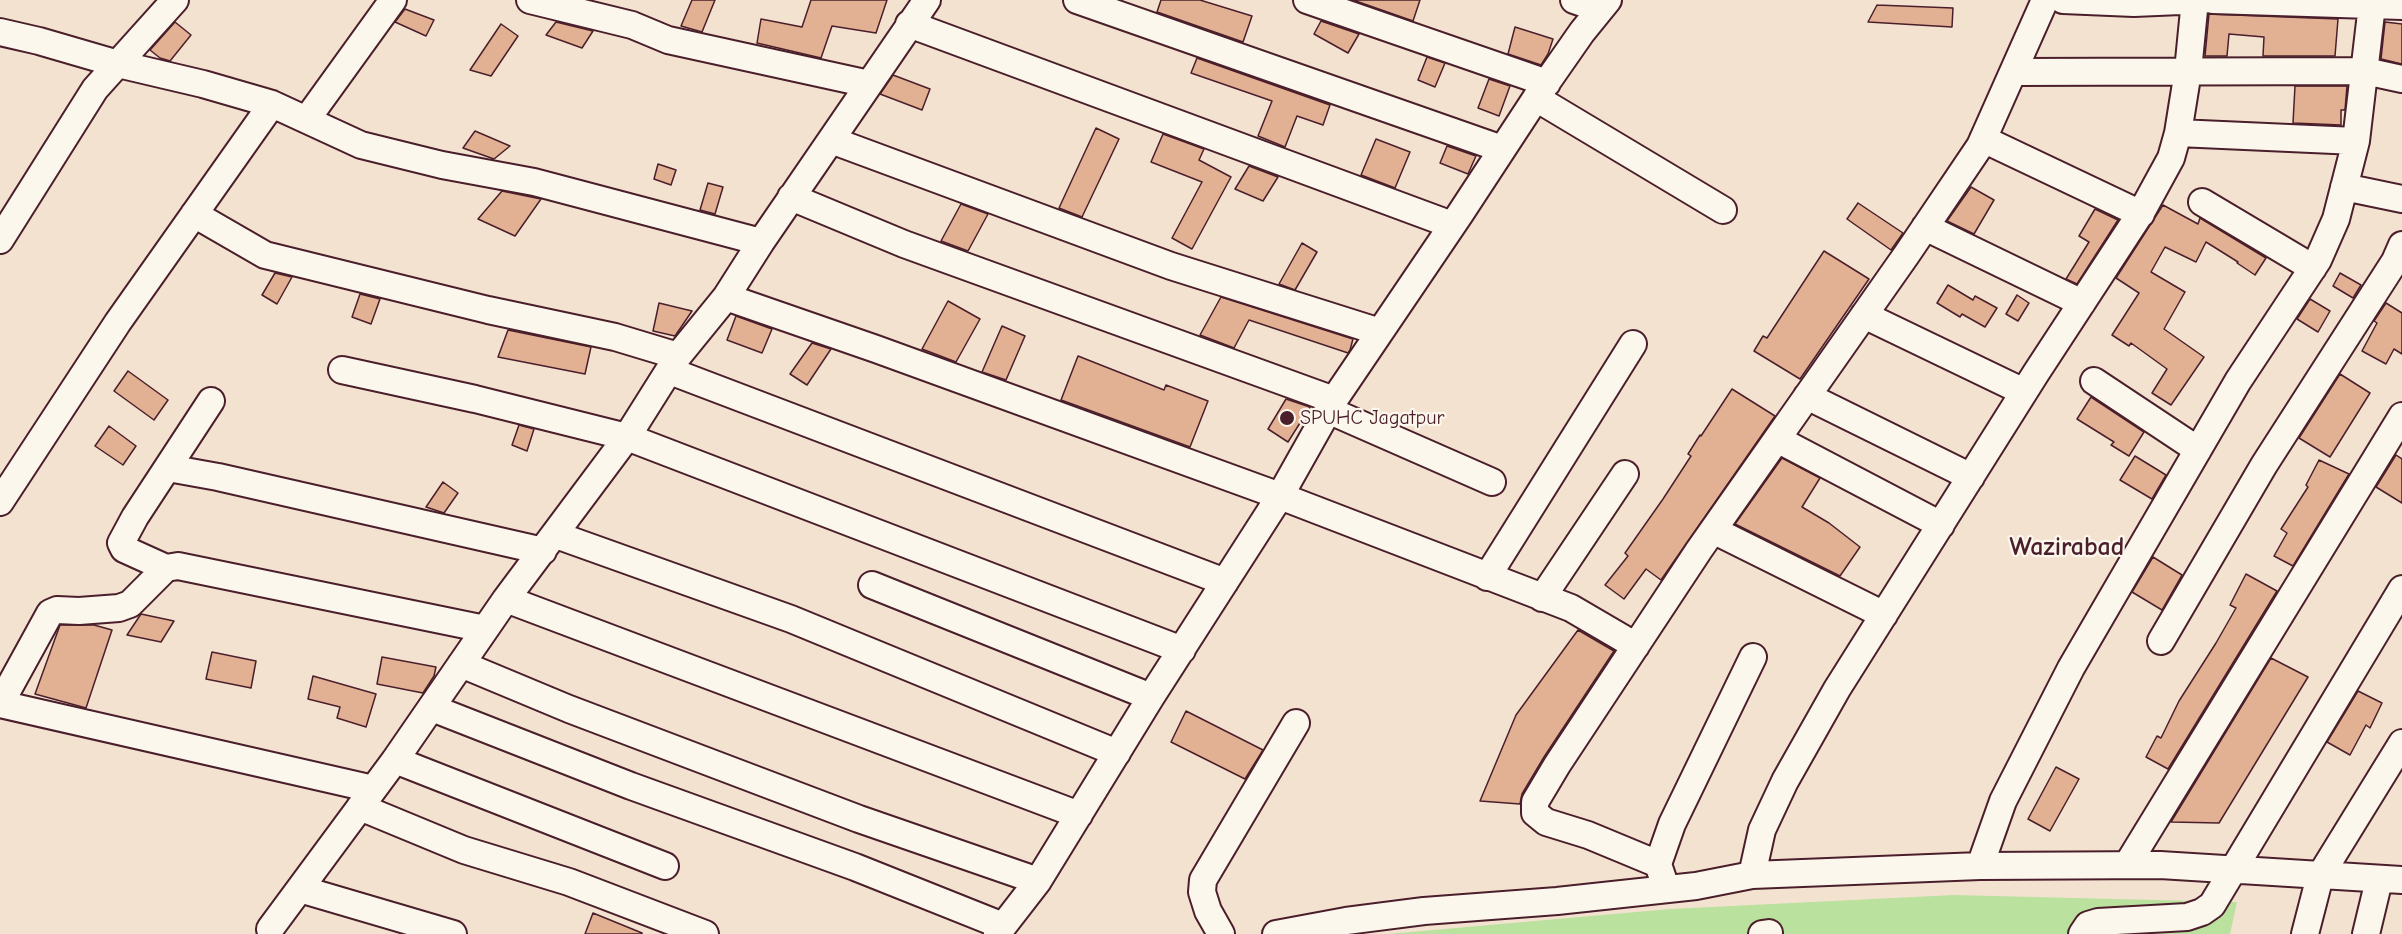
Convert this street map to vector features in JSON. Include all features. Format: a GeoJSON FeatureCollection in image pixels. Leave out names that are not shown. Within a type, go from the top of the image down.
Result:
{"type":"FeatureCollection","features":[{"type":"Feature","properties":{"kind":"street"},"geometry":{"type":"LineString","coordinates":[[0,240],[95,88],[175,0]]}},
{"type":"Feature","properties":{"kind":"street"},"geometry":{"type":"LineString","coordinates":[[307,119],[393,0]]}},
{"type":"Feature","properties":{"kind":"street"},"geometry":{"type":"LineString","coordinates":[[530,0],[632,25],[668,40],[869,84]]}},
{"type":"Feature","properties":{"kind":"street"},"geometry":{"type":"LineString","coordinates":[[270,929],[395,760],[506,599],[627,437],[674,363],[726,297],[761,242],[927,0]]}},
{"type":"Feature","properties":{"kind":"street"},"geometry":{"type":"LineString","coordinates":[[1077,0],[1502,149]]}},
{"type":"Feature","properties":{"kind":"street"},"geometry":{"type":"LineString","coordinates":[[1307,0],[1541,90],[1723,210]]}},
{"type":"Feature","properties":{"kind":"street"},"geometry":{"type":"LineString","coordinates":[[432,708],[631,786],[855,867],[1000,930],[1038,881],[1151,697],[1280,496],[1331,405],[1541,90],[1604,5],[1574,0]]}},
{"type":"Feature","properties":{"kind":"street"},"geometry":{"type":"LineString","coordinates":[[2044,0],[1983,139],[1925,227],[1713,530],[1557,765],[1535,802],[1535,813],[1546,822],[1588,835],[1662,876],[1696,886],[1752,875],[1980,866],[2127,865],[2390,880],[2366,934]]}},
{"type":"Feature","properties":{"kind":"street"},"geometry":{"type":"LineString","coordinates":[[2063,0],[2134,3],[2204,0]]}},
{"type":"Feature","properties":{"kind":"street"},"geometry":{"type":"LineString","coordinates":[[1752,875],[1762,831],[1785,781],[1837,689],[2024,392],[2141,214],[2171,158],[2178,133],[2188,71],[2195,0]]}},
{"type":"Feature","properties":{"kind":"street"},"geometry":{"type":"LineString","coordinates":[[2213,0],[2402,6]]}},
{"type":"Feature","properties":{"kind":"street"},"geometry":{"type":"LineString","coordinates":[[1980,866],[2002,801],[2071,668],[2238,381],[2313,268],[2336,219],[2356,141],[2372,5]]}},
{"type":"Feature","properties":{"kind":"street"},"geometry":{"type":"LineString","coordinates":[[909,24],[1452,225]]}},
{"type":"Feature","properties":{"kind":"street"},"geometry":{"type":"LineString","coordinates":[[0,32],[272,104],[361,145],[442,165],[534,182],[761,242]]}},
{"type":"Feature","properties":{"kind":"street"},"geometry":{"type":"LineString","coordinates":[[2014,72],[2365,71],[2402,79]]}},
{"type":"Feature","properties":{"kind":"street"},"geometry":{"type":"LineString","coordinates":[[0,502],[118,322],[272,104]]}},
{"type":"Feature","properties":{"kind":"street"},"geometry":{"type":"LineString","coordinates":[[2178,133],[2356,141]]}},
{"type":"Feature","properties":{"kind":"street"},"geometry":{"type":"LineString","coordinates":[[1983,139],[2141,214]]}},
{"type":"Feature","properties":{"kind":"street"},"geometry":{"type":"LineString","coordinates":[[831,140],[1171,266],[1380,332]]}},
{"type":"Feature","properties":{"kind":"street"},"geometry":{"type":"LineString","coordinates":[[2344,187],[2402,199]]}},
{"type":"Feature","properties":{"kind":"street"},"geometry":{"type":"LineString","coordinates":[[792,197],[904,244],[1331,405],[1492,482]]}},
{"type":"Feature","properties":{"kind":"street"},"geometry":{"type":"LineString","coordinates":[[2202,202],[2313,268]]}},
{"type":"Feature","properties":{"kind":"street"},"geometry":{"type":"LineString","coordinates":[[194,214],[264,255],[488,310],[615,337],[674,363],[1225,582]]}},
{"type":"Feature","properties":{"kind":"street"},"geometry":{"type":"LineString","coordinates":[[1925,227],[2082,303]]}},
{"type":"Feature","properties":{"kind":"street"},"geometry":{"type":"LineString","coordinates":[[2161,641],[2264,465],[2395,261],[2402,245]]}},
{"type":"Feature","properties":{"kind":"street"},"geometry":{"type":"LineString","coordinates":[[726,297],[876,348],[1280,496],[1571,609],[1636,646]]}},
{"type":"Feature","properties":{"kind":"street"},"geometry":{"type":"LineString","coordinates":[[1864,315],[2024,392]]}},
{"type":"Feature","properties":{"kind":"street"},"geometry":{"type":"LineString","coordinates":[[1487,577],[1633,344]]}},
{"type":"Feature","properties":{"kind":"street"},"geometry":{"type":"LineString","coordinates":[[342,370],[475,399],[627,437],[1182,650]]}},
{"type":"Feature","properties":{"kind":"street"},"geometry":{"type":"LineString","coordinates":[[2094,381],[2198,450]]}},
{"type":"Feature","properties":{"kind":"street"},"geometry":{"type":"LineString","coordinates":[[1807,396],[1971,477]]}},
{"type":"Feature","properties":{"kind":"street"},"geometry":{"type":"LineString","coordinates":[[211,401],[135,517],[121,543],[124,549],[166,568],[178,566],[192,568],[307,594],[485,629]]}},
{"type":"Feature","properties":{"kind":"street"},"geometry":{"type":"LineString","coordinates":[[2127,865],[2402,416]]}},
{"type":"Feature","properties":{"kind":"street"},"geometry":{"type":"LineString","coordinates":[[1777,439],[1941,525]]}},
{"type":"Feature","properties":{"kind":"street"},"geometry":{"type":"LineString","coordinates":[[168,468],[549,543],[791,620],[1117,753]]}},
{"type":"Feature","properties":{"kind":"street"},"geometry":{"type":"LineString","coordinates":[[1542,598],[1625,474]]}},
{"type":"Feature","properties":{"kind":"street"},"geometry":{"type":"LineString","coordinates":[[1713,530],[1884,615]]}},
{"type":"Feature","properties":{"kind":"street"},"geometry":{"type":"LineString","coordinates":[[166,568],[130,604],[119,608],[57,610],[50,614],[0,704],[367,798],[465,850],[569,882],[705,934]]}},
{"type":"Feature","properties":{"kind":"street"},"geometry":{"type":"LineString","coordinates":[[872,585],[1151,697]]}},
{"type":"Feature","properties":{"kind":"street"},"geometry":{"type":"LineString","coordinates":[[2082,934],[2088,926],[2098,922],[2187,917],[2202,912],[2212,905],[2402,589]]}},
{"type":"Feature","properties":{"kind":"street"},"geometry":{"type":"LineString","coordinates":[[506,599],[1079,815]]}},
{"type":"Feature","properties":{"kind":"street"},"geometry":{"type":"LineString","coordinates":[[1662,876],[1672,824],[1753,657]]}},
{"type":"Feature","properties":{"kind":"street"},"geometry":{"type":"LineString","coordinates":[[461,664],[569,709],[859,819],[1038,881]]}},
{"type":"Feature","properties":{"kind":"street"},"geometry":{"type":"LineString","coordinates":[[1221,934],[1208,911],[1202,892],[1203,880],[1296,723]]}},
{"type":"Feature","properties":{"kind":"street"},"geometry":{"type":"LineString","coordinates":[[2305,934],[2320,876],[2402,743]]}},
{"type":"Feature","properties":{"kind":"street"},"geometry":{"type":"LineString","coordinates":[[395,760],[665,866]]}},
{"type":"Feature","properties":{"kind":"street"},"geometry":{"type":"LineString","coordinates":[[1276,934],[1346,921],[1424,911],[1557,901],[1662,876]]}},
{"type":"Feature","properties":{"kind":"street"},"geometry":{"type":"LineString","coordinates":[[300,889],[453,934]]}},
{"type":"Feature","properties":{"kind":"green space"},"geometry":{"type":"Polygon","coordinates":[[[1954,895],[2237,902],[2230,934],[1388,934],[1670,909],[1954,895]]]}},
{"type":"Feature","properties":{"kind":"building"},"geometry":{"type":"Polygon","coordinates":[[[692,0],[715,0],[702,32],[681,26],[692,0]]]}},
{"type":"Feature","properties":{"kind":"building"},"geometry":{"type":"Polygon","coordinates":[[[811,0],[887,0],[876,33],[832,26],[821,58],[757,43],[761,19],[802,27],[811,0]]]}},
{"type":"Feature","properties":{"kind":"building"},"geometry":{"type":"Polygon","coordinates":[[[1161,0],[1200,0],[1252,16],[1243,42],[1157,12],[1161,0]]]}},
{"type":"Feature","properties":{"kind":"building"},"geometry":{"type":"Polygon","coordinates":[[[1353,0],[1420,0],[1413,21],[1353,0]]]}},
{"type":"Feature","properties":{"kind":"building"},"geometry":{"type":"Polygon","coordinates":[[[1877,5],[1953,8],[1952,27],[1868,22],[1877,5]]]}},
{"type":"Feature","properties":{"kind":"building"},"geometry":{"type":"Polygon","coordinates":[[[405,9],[434,20],[426,36],[395,22],[405,9]]]}},
{"type":"Feature","properties":{"kind":"building"},"geometry":{"type":"Polygon","coordinates":[[[2209,14],[2338,19],[2335,56],[2263,56],[2264,37],[2229,34],[2227,56],[2205,56],[2209,14]]]}},
{"type":"Feature","properties":{"kind":"building"},"geometry":{"type":"Polygon","coordinates":[[[1321,21],[1359,34],[1348,53],[1314,34],[1321,21]]]}},
{"type":"Feature","properties":{"kind":"building"},"geometry":{"type":"Polygon","coordinates":[[[175,22],[191,35],[170,61],[160,58],[150,50],[175,22]]]}},
{"type":"Feature","properties":{"kind":"building"},"geometry":{"type":"Polygon","coordinates":[[[556,22],[593,31],[582,48],[546,35],[556,22]]]}},
{"type":"Feature","properties":{"kind":"building"},"geometry":{"type":"Polygon","coordinates":[[[2385,22],[2402,24],[2402,64],[2381,59],[2385,22]]]}},
{"type":"Feature","properties":{"kind":"building"},"geometry":{"type":"Polygon","coordinates":[[[501,24],[518,36],[491,76],[470,70],[501,24]]]}},
{"type":"Feature","properties":{"kind":"building"},"geometry":{"type":"Polygon","coordinates":[[[1515,27],[1553,39],[1541,65],[1508,54],[1515,27]]]}},
{"type":"Feature","properties":{"kind":"building"},"geometry":{"type":"Polygon","coordinates":[[[1427,57],[1445,63],[1435,87],[1418,80],[1427,57]]]}},
{"type":"Feature","properties":{"kind":"building"},"geometry":{"type":"Polygon","coordinates":[[[1197,58],[1330,105],[1323,125],[1297,116],[1285,147],[1258,136],[1272,101],[1191,73],[1197,58]]]}},
{"type":"Feature","properties":{"kind":"building"},"geometry":{"type":"Polygon","coordinates":[[[893,75],[930,89],[922,110],[880,94],[893,75]]]}},
{"type":"Feature","properties":{"kind":"building"},"geometry":{"type":"Polygon","coordinates":[[[1489,79],[1510,86],[1499,116],[1478,108],[1489,79]]]}},
{"type":"Feature","properties":{"kind":"building"},"geometry":{"type":"Polygon","coordinates":[[[2295,86],[2347,86],[2345,110],[2341,110],[2341,125],[2293,123],[2295,86]]]}},
{"type":"Feature","properties":{"kind":"building"},"geometry":{"type":"Polygon","coordinates":[[[1096,128],[1119,139],[1082,217],[1059,208],[1096,128]]]}},
{"type":"Feature","properties":{"kind":"building"},"geometry":{"type":"Polygon","coordinates":[[[475,131],[510,146],[494,159],[463,148],[475,131]]]}},
{"type":"Feature","properties":{"kind":"building"},"geometry":{"type":"Polygon","coordinates":[[[1163,134],[1204,149],[1199,160],[1231,177],[1192,249],[1172,238],[1202,182],[1151,162],[1163,134]]]}},
{"type":"Feature","properties":{"kind":"building"},"geometry":{"type":"Polygon","coordinates":[[[1376,139],[1410,152],[1395,188],[1361,175],[1376,139]]]}},
{"type":"Feature","properties":{"kind":"building"},"geometry":{"type":"Polygon","coordinates":[[[1447,146],[1476,156],[1468,174],[1440,163],[1447,146]]]}},
{"type":"Feature","properties":{"kind":"building"},"geometry":{"type":"Polygon","coordinates":[[[658,164],[676,170],[671,185],[654,179],[658,164]]]}},
{"type":"Feature","properties":{"kind":"building"},"geometry":{"type":"Polygon","coordinates":[[[1249,166],[1278,177],[1263,201],[1235,189],[1249,166]]]}},
{"type":"Feature","properties":{"kind":"building"},"geometry":{"type":"Polygon","coordinates":[[[708,183],[723,187],[715,214],[700,210],[708,183]]]}},
{"type":"Feature","properties":{"kind":"building"},"geometry":{"type":"Polygon","coordinates":[[[1971,187],[1994,200],[1974,234],[1947,221],[1971,187]]]}},
{"type":"Feature","properties":{"kind":"building"},"geometry":{"type":"Polygon","coordinates":[[[502,191],[541,199],[515,236],[478,219],[502,191]]]}},
{"type":"Feature","properties":{"kind":"building"},"geometry":{"type":"Polygon","coordinates":[[[1858,203],[1903,233],[1891,250],[1847,219],[1858,203]]]}},
{"type":"Feature","properties":{"kind":"building"},"geometry":{"type":"Polygon","coordinates":[[[961,204],[988,214],[968,251],[941,241],[961,204]]]}},
{"type":"Feature","properties":{"kind":"building"},"geometry":{"type":"Polygon","coordinates":[[[2163,205],[2198,224],[2200,218],[2266,258],[2255,275],[2206,242],[2196,262],[2165,247],[2151,272],[2185,292],[2164,329],[2204,357],[2171,405],[2152,393],[2167,369],[2131,343],[2129,346],[2112,335],[2139,293],[2116,278],[2163,205]]]}},
{"type":"Feature","properties":{"kind":"building"},"geometry":{"type":"Polygon","coordinates":[[[2095,209],[2118,220],[2077,284],[2066,279],[2089,242],[2079,236],[2095,209]]]}},
{"type":"Feature","properties":{"kind":"building"},"geometry":{"type":"Polygon","coordinates":[[[1302,243],[1317,252],[1295,290],[1279,284],[1302,243]]]}},
{"type":"Feature","properties":{"kind":"building"},"geometry":{"type":"Polygon","coordinates":[[[1824,251],[1869,279],[1800,379],[1754,351],[1763,336],[1767,338],[1824,251]]]}},
{"type":"Feature","properties":{"kind":"building"},"geometry":{"type":"Polygon","coordinates":[[[275,273],[292,277],[277,304],[262,295],[275,273]]]}},
{"type":"Feature","properties":{"kind":"building"},"geometry":{"type":"Polygon","coordinates":[[[2340,273],[2361,285],[2353,298],[2333,286],[2340,273]]]}},
{"type":"Feature","properties":{"kind":"building"},"geometry":{"type":"Polygon","coordinates":[[[1948,285],[1973,300],[1975,296],[1997,308],[1985,327],[1962,314],[1960,317],[1937,303],[1948,285]]]}},
{"type":"Feature","properties":{"kind":"building"},"geometry":{"type":"Polygon","coordinates":[[[360,294],[380,299],[371,324],[352,317],[360,294]]]}},
{"type":"Feature","properties":{"kind":"building"},"geometry":{"type":"Polygon","coordinates":[[[2017,295],[2029,303],[2018,321],[2006,314],[2017,295]]]}},
{"type":"Feature","properties":{"kind":"building"},"geometry":{"type":"Polygon","coordinates":[[[1221,297],[1353,339],[1350,350],[1348,353],[1249,320],[1234,348],[1200,335],[1221,297]]]}},
{"type":"Feature","properties":{"kind":"building"},"geometry":{"type":"Polygon","coordinates":[[[2310,299],[2330,311],[2318,332],[2297,319],[2310,299]]]}},
{"type":"Feature","properties":{"kind":"building"},"geometry":{"type":"Polygon","coordinates":[[[948,301],[980,319],[956,362],[922,349],[948,301]]]}},
{"type":"Feature","properties":{"kind":"building"},"geometry":{"type":"Polygon","coordinates":[[[659,303],[692,311],[675,336],[653,331],[659,303]]]}},
{"type":"Feature","properties":{"kind":"building"},"geometry":{"type":"Polygon","coordinates":[[[2386,303],[2402,313],[2402,354],[2394,349],[2386,364],[2362,351],[2377,323],[2374,321],[2386,303]]]}},
{"type":"Feature","properties":{"kind":"building"},"geometry":{"type":"Polygon","coordinates":[[[736,316],[772,329],[762,353],[727,340],[736,316]]]}},
{"type":"Feature","properties":{"kind":"building"},"geometry":{"type":"Polygon","coordinates":[[[1002,326],[1025,336],[1006,380],[982,372],[1002,326]]]}},
{"type":"Feature","properties":{"kind":"building"},"geometry":{"type":"Polygon","coordinates":[[[508,330],[591,347],[585,374],[498,357],[508,330]]]}},
{"type":"Feature","properties":{"kind":"building"},"geometry":{"type":"Polygon","coordinates":[[[812,343],[831,349],[807,385],[790,374],[812,343]]]}},
{"type":"Feature","properties":{"kind":"building"},"geometry":{"type":"Polygon","coordinates":[[[1078,356],[1164,390],[1166,385],[1208,401],[1190,447],[1061,400],[1078,356]]]}},
{"type":"Feature","properties":{"kind":"building"},"geometry":{"type":"Polygon","coordinates":[[[128,371],[168,400],[154,420],[114,391],[128,371]]]}},
{"type":"Feature","properties":{"kind":"building"},"geometry":{"type":"Polygon","coordinates":[[[2340,374],[2370,393],[2330,457],[2299,438],[2340,374]]]}},
{"type":"Feature","properties":{"kind":"building"},"geometry":{"type":"Polygon","coordinates":[[[1732,389],[1775,416],[1661,580],[1646,569],[1624,599],[1605,585],[1628,556],[1625,553],[1663,499],[1691,456],[1688,454],[1732,389]]]}},
{"type":"Feature","properties":{"kind":"building"},"geometry":{"type":"Polygon","coordinates":[[[2091,397],[2144,432],[2129,456],[2111,445],[2114,442],[2077,419],[2091,397]]]}},
{"type":"Feature","properties":{"kind":"building"},"geometry":{"type":"Polygon","coordinates":[[[1286,399],[1310,407],[1288,442],[1268,429],[1286,399]]]}},
{"type":"Feature","properties":{"kind":"building"},"geometry":{"type":"Polygon","coordinates":[[[519,425],[534,429],[527,451],[512,445],[519,425]]]}},
{"type":"Feature","properties":{"kind":"building"},"geometry":{"type":"Polygon","coordinates":[[[109,426],[136,446],[123,465],[95,446],[109,426]]]}},
{"type":"Feature","properties":{"kind":"building"},"geometry":{"type":"Polygon","coordinates":[[[2396,455],[2402,459],[2402,503],[2376,487],[2396,455]]]}},
{"type":"Feature","properties":{"kind":"building"},"geometry":{"type":"Polygon","coordinates":[[[2135,456],[2166,475],[2152,499],[2120,480],[2135,456]]]}},
{"type":"Feature","properties":{"kind":"building"},"geometry":{"type":"Polygon","coordinates":[[[1782,458],[1820,478],[1802,507],[1829,523],[1860,547],[1840,576],[1735,524],[1782,458]]]}},
{"type":"Feature","properties":{"kind":"building"},"geometry":{"type":"Polygon","coordinates":[[[2319,460],[2349,474],[2293,566],[2274,556],[2287,533],[2281,529],[2308,487],[2306,485],[2319,460]]]}},
{"type":"Feature","properties":{"kind":"building"},"geometry":{"type":"Polygon","coordinates":[[[443,482],[458,493],[444,513],[426,507],[443,482]]]}},
{"type":"Feature","properties":{"kind":"building"},"geometry":{"type":"Polygon","coordinates":[[[2153,557],[2182,575],[2162,610],[2132,592],[2153,557]]]}},
{"type":"Feature","properties":{"kind":"building"},"geometry":{"type":"Polygon","coordinates":[[[2246,574],[2277,591],[2168,769],[2146,757],[2157,736],[2161,738],[2179,701],[2236,608],[2230,605],[2246,574]]]}},
{"type":"Feature","properties":{"kind":"building"},"geometry":{"type":"Polygon","coordinates":[[[141,614],[174,621],[161,642],[127,635],[141,614]]]}},
{"type":"Feature","properties":{"kind":"building"},"geometry":{"type":"Polygon","coordinates":[[[60,625],[94,625],[112,630],[86,708],[35,694],[60,625]]]}},
{"type":"Feature","properties":{"kind":"building"},"geometry":{"type":"Polygon","coordinates":[[[1578,630],[1614,651],[1544,757],[1522,794],[1520,804],[1480,801],[1516,715],[1578,630]]]}},
{"type":"Feature","properties":{"kind":"building"},"geometry":{"type":"Polygon","coordinates":[[[212,652],[256,661],[251,688],[206,679],[212,652]]]}},
{"type":"Feature","properties":{"kind":"building"},"geometry":{"type":"Polygon","coordinates":[[[382,657],[436,667],[434,676],[423,693],[377,684],[382,657]]]}},
{"type":"Feature","properties":{"kind":"building"},"geometry":{"type":"Polygon","coordinates":[[[2271,658],[2308,677],[2219,823],[2171,822],[2271,658]]]}},
{"type":"Feature","properties":{"kind":"building"},"geometry":{"type":"Polygon","coordinates":[[[313,676],[376,694],[366,727],[337,718],[340,707],[308,699],[313,676]]]}},
{"type":"Feature","properties":{"kind":"building"},"geometry":{"type":"Polygon","coordinates":[[[2358,691],[2382,703],[2370,728],[2366,725],[2350,755],[2327,742],[2358,691]]]}},
{"type":"Feature","properties":{"kind":"building"},"geometry":{"type":"Polygon","coordinates":[[[1186,711],[1263,750],[1245,779],[1171,742],[1186,711]]]}},
{"type":"Feature","properties":{"kind":"building"},"geometry":{"type":"Polygon","coordinates":[[[2056,767],[2079,779],[2050,831],[2028,819],[2056,767]]]}},
{"type":"Feature","properties":{"kind":"building"},"geometry":{"type":"Polygon","coordinates":[[[593,913],[642,933],[642,934],[585,934],[593,913]]]}},
{"type":"Feature","properties":{"kind":"place","name":"SPUHC Jagatpur"},"geometry":{"type":"Point","coordinates":[1287,418]}},
{"type":"Feature","properties":{"kind":"district","name":"Wazirabad"},"geometry":{"type":"Point","coordinates":[2067,548]}}]}
